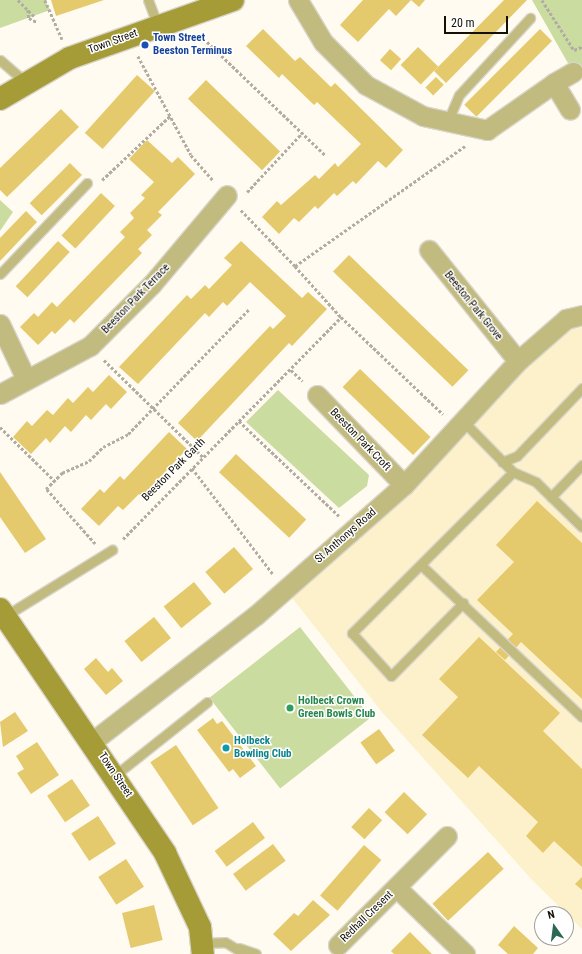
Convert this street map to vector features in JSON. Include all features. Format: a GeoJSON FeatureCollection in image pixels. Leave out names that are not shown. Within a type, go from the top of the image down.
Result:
{"type":"FeatureCollection","features":[{"type":"Feature","properties":{"kind":"street","name":"Town Street"},"geometry":{"type":"LineString","coordinates":[[0,99],[25,82],[70,58],[128,36],[233,0]]}},
{"type":"Feature","properties":{"kind":"street"},"geometry":{"type":"LineString","coordinates":[[298,0],[323,42],[366,84],[423,116],[446,124],[488,130],[554,83],[573,72]]}},
{"type":"Feature","properties":{"kind":"street"},"geometry":{"type":"LineString","coordinates":[[554,83],[570,110]]}},
{"type":"Feature","properties":{"kind":"street","name":"Beeston Park Terrace"},"geometry":{"type":"LineString","coordinates":[[0,394],[90,346],[152,284],[231,199]]}},
{"type":"Feature","properties":{"kind":"street","name":"Beeston Park Grove"},"geometry":{"type":"LineString","coordinates":[[429,250],[518,361]]}},
{"type":"Feature","properties":{"kind":"street","name":"St Anthonys Road"},"geometry":{"type":"LineString","coordinates":[[93,741],[285,589],[353,530],[404,485],[518,361],[566,319],[582,315]]}},
{"type":"Feature","properties":{"kind":"street"},"geometry":{"type":"LineString","coordinates":[[0,324],[26,379]]}},
{"type":"Feature","properties":{"kind":"street","name":"Beeston Park Croft"},"geometry":{"type":"LineString","coordinates":[[317,395],[404,485]]}},
{"type":"Feature","properties":{"kind":"street","name":"Town Street"},"geometry":{"type":"LineString","coordinates":[[2,613],[93,741],[114,776],[165,853],[186,893],[202,948]]}},
{"type":"Feature","properties":{"kind":"street","name":"Redhall Cresent"},"geometry":{"type":"LineString","coordinates":[[338,945],[397,888],[447,836]]}},
{"type":"Feature","properties":{"kind":"street","name":"Redhall Cresent"},"geometry":{"type":"LineString","coordinates":[[397,888],[465,954]]}},
{"type":"Feature","properties":{"kind":"lane"},"geometry":{"type":"LineString","coordinates":[[148,0],[158,26]]}},
{"type":"Feature","properties":{"kind":"lane"},"geometry":{"type":"LineString","coordinates":[[446,124],[459,95],[530,18]]}},
{"type":"Feature","properties":{"kind":"lane"},"geometry":{"type":"LineString","coordinates":[[0,60],[25,82]]}},
{"type":"Feature","properties":{"kind":"lane"},"geometry":{"type":"LineString","coordinates":[[0,274],[87,183]]}},
{"type":"Feature","properties":{"kind":"lane"},"geometry":{"type":"LineString","coordinates":[[502,462],[517,456],[582,388]]}},
{"type":"Feature","properties":{"kind":"lane"},"geometry":{"type":"LineString","coordinates":[[460,424],[513,472],[536,482],[582,527]]}},
{"type":"Feature","properties":{"kind":"lane"},"geometry":{"type":"LineString","coordinates":[[551,497],[582,465]]}},
{"type":"Feature","properties":{"kind":"lane"},"geometry":{"type":"LineString","coordinates":[[463,603],[391,676],[352,633],[513,472]]}},
{"type":"Feature","properties":{"kind":"lane"},"geometry":{"type":"LineString","coordinates":[[2,613],[108,552]]}},
{"type":"Feature","properties":{"kind":"lane"},"geometry":{"type":"LineString","coordinates":[[421,565],[463,603],[582,717]]}},
{"type":"Feature","properties":{"kind":"lane"},"geometry":{"type":"LineString","coordinates":[[114,776],[206,702]]}},
{"type":"Feature","properties":{"kind":"lane"},"geometry":{"type":"LineString","coordinates":[[202,948],[225,942],[256,954]]}},
{"type":"Feature","properties":{"kind":"lane"},"geometry":{"type":"LineString","coordinates":[[225,942],[244,954]]}},
{"type":"Feature","properties":{"kind":"path"},"geometry":{"type":"LineString","coordinates":[[18,0],[22,2],[34,16]]}},
{"type":"Feature","properties":{"kind":"path"},"geometry":{"type":"LineString","coordinates":[[45,0],[70,58]]}},
{"type":"Feature","properties":{"kind":"path"},"geometry":{"type":"LineString","coordinates":[[542,0],[574,50],[582,47]]}},
{"type":"Feature","properties":{"kind":"path"},"geometry":{"type":"LineString","coordinates":[[28,10],[29,18],[37,22]]}},
{"type":"Feature","properties":{"kind":"path"},"geometry":{"type":"LineString","coordinates":[[181,18],[325,155]]}},
{"type":"Feature","properties":{"kind":"path"},"geometry":{"type":"LineString","coordinates":[[128,36],[191,155],[341,317],[460,424]]}},
{"type":"Feature","properties":{"kind":"path"},"geometry":{"type":"LineString","coordinates":[[87,183],[102,180],[170,116]]}},
{"type":"Feature","properties":{"kind":"path"},"geometry":{"type":"LineString","coordinates":[[295,266],[488,130]]}},
{"type":"Feature","properties":{"kind":"path"},"geometry":{"type":"LineString","coordinates":[[231,199],[302,133]]}},
{"type":"Feature","properties":{"kind":"path"},"geometry":{"type":"LineString","coordinates":[[108,552],[46,489],[54,480],[128,434],[249,309]]}},
{"type":"Feature","properties":{"kind":"path","name":"Beeston Park Garth"},"geometry":{"type":"LineString","coordinates":[[108,552],[341,317]]}},
{"type":"Feature","properties":{"kind":"path"},"geometry":{"type":"LineString","coordinates":[[90,346],[203,457]]}},
{"type":"Feature","properties":{"kind":"path"},"geometry":{"type":"LineString","coordinates":[[239,421],[353,530]]}},
{"type":"Feature","properties":{"kind":"path"},"geometry":{"type":"LineString","coordinates":[[0,427],[54,480]]}},
{"type":"Feature","properties":{"kind":"path"},"geometry":{"type":"LineString","coordinates":[[192,468],[285,589]]}},
{"type":"Feature","properties":{"kind":"shaded area"},"geometry":{"type":"Polygon","coordinates":[[[582,315],[582,929],[574,921],[574,906],[559,906],[532,880],[382,712],[285,589],[582,315]]]}},
{"type":"Feature","properties":{"kind":"green space"},"geometry":{"type":"Polygon","coordinates":[[[0,0],[45,0],[50,10],[0,28],[0,0]]]}},
{"type":"Feature","properties":{"kind":"green space"},"geometry":{"type":"Polygon","coordinates":[[[532,0],[582,0],[582,67],[573,72],[532,0]]]}},
{"type":"Feature","properties":{"kind":"green space"},"geometry":{"type":"Polygon","coordinates":[[[0,200],[13,212],[0,231],[0,200]]]}},
{"type":"Feature","properties":{"kind":"green space"},"geometry":{"type":"Polygon","coordinates":[[[278,390],[369,475],[367,486],[339,508],[246,422],[278,390]]]}},
{"type":"Feature","properties":{"kind":"green space","name":"Holbeck Crown Green Bowls Club"},"geometry":{"type":"Polygon","coordinates":[[[300,627],[371,718],[280,788],[209,698],[300,627]]]}},
{"type":"Feature","properties":{"kind":"building"},"geometry":{"type":"Polygon","coordinates":[[[51,0],[104,0],[56,16],[51,0]]]}},
{"type":"Feature","properties":{"kind":"building"},"geometry":{"type":"Polygon","coordinates":[[[363,0],[411,0],[396,16],[389,9],[358,42],[340,25],[363,0]]]}},
{"type":"Feature","properties":{"kind":"building"},"geometry":{"type":"Polygon","coordinates":[[[411,0],[425,0],[419,7],[411,0]]]}},
{"type":"Feature","properties":{"kind":"building"},"geometry":{"type":"Polygon","coordinates":[[[504,0],[527,0],[446,83],[434,71],[504,0]]]}},
{"type":"Feature","properties":{"kind":"building"},"geometry":{"type":"Polygon","coordinates":[[[263,29],[295,61],[300,57],[331,87],[335,83],[403,150],[386,168],[378,161],[356,184],[353,181],[337,196],[334,193],[318,209],[315,206],[299,222],[294,218],[279,234],[262,217],[277,201],[281,205],[315,175],[319,179],[335,163],[338,167],[361,144],[317,102],[314,105],[282,74],[279,78],[246,46],[263,29]]]}},
{"type":"Feature","properties":{"kind":"building"},"geometry":{"type":"Polygon","coordinates":[[[540,29],[552,41],[476,117],[464,105],[540,29]]]}},
{"type":"Feature","properties":{"kind":"building"},"geometry":{"type":"Polygon","coordinates":[[[418,47],[438,66],[421,84],[401,65],[418,47]]]}},
{"type":"Feature","properties":{"kind":"building"},"geometry":{"type":"Polygon","coordinates":[[[390,49],[401,59],[391,70],[380,60],[390,49]]]}},
{"type":"Feature","properties":{"kind":"building"},"geometry":{"type":"Polygon","coordinates":[[[137,75],[155,91],[103,149],[85,133],[137,75]]]}},
{"type":"Feature","properties":{"kind":"building"},"geometry":{"type":"Polygon","coordinates":[[[436,77],[444,85],[433,95],[425,88],[436,77]]]}},
{"type":"Feature","properties":{"kind":"building"},"geometry":{"type":"Polygon","coordinates":[[[206,80],[280,152],[262,170],[188,99],[206,80]]]}},
{"type":"Feature","properties":{"kind":"building"},"geometry":{"type":"Polygon","coordinates":[[[61,109],[79,127],[7,197],[0,190],[0,168],[61,109]]]}},
{"type":"Feature","properties":{"kind":"building"},"geometry":{"type":"Polygon","coordinates":[[[147,140],[172,163],[178,157],[195,174],[158,212],[162,215],[147,230],[152,235],[138,249],[142,253],[74,323],[70,319],[55,334],[52,331],[38,345],[20,327],[34,313],[38,317],[52,302],[57,307],[125,237],[120,232],[134,218],[130,213],[145,198],[141,195],[154,182],[129,159],[147,140]]]}},
{"type":"Feature","properties":{"kind":"building"},"geometry":{"type":"Polygon","coordinates":[[[70,163],[82,175],[42,215],[30,203],[70,163]]]}},
{"type":"Feature","properties":{"kind":"building"},"geometry":{"type":"Polygon","coordinates":[[[101,193],[115,206],[75,248],[61,235],[101,193]]]}},
{"type":"Feature","properties":{"kind":"building"},"geometry":{"type":"Polygon","coordinates":[[[26,211],[37,222],[0,261],[0,238],[26,211]]]}},
{"type":"Feature","properties":{"kind":"building"},"geometry":{"type":"Polygon","coordinates":[[[58,241],[70,252],[27,297],[16,286],[58,241]]]}},
{"type":"Feature","properties":{"kind":"building"},"geometry":{"type":"Polygon","coordinates":[[[241,241],[302,298],[308,292],[327,309],[292,346],[289,343],[197,441],[178,423],[270,326],[273,329],[286,316],[250,282],[227,306],[223,302],[209,317],[205,313],[138,384],[119,367],[187,295],[191,299],[205,285],[209,289],[232,265],[224,258],[241,241]]]}},
{"type":"Feature","properties":{"kind":"building"},"geometry":{"type":"Polygon","coordinates":[[[349,255],[468,370],[452,387],[333,272],[349,255]]]}},
{"type":"Feature","properties":{"kind":"building"},"geometry":{"type":"Polygon","coordinates":[[[360,369],[430,437],[413,455],[343,387],[360,369]]]}},
{"type":"Feature","properties":{"kind":"building"},"geometry":{"type":"Polygon","coordinates":[[[109,375],[127,392],[111,409],[106,404],[91,420],[86,415],[71,432],[65,426],[50,443],[46,438],[31,454],[13,437],[27,421],[32,426],[47,410],[53,415],[68,398],[73,403],[88,387],[93,392],[109,375]]]}},
{"type":"Feature","properties":{"kind":"building"},"geometry":{"type":"Polygon","coordinates":[[[169,432],[187,449],[141,497],[139,494],[123,510],[118,506],[99,526],[81,509],[100,489],[104,493],[120,476],[124,480],[169,432]]]}},
{"type":"Feature","properties":{"kind":"building"},"geometry":{"type":"Polygon","coordinates":[[[236,454],[306,519],[289,538],[219,472],[236,454]]]}},
{"type":"Feature","properties":{"kind":"building"},"geometry":{"type":"Polygon","coordinates":[[[0,472],[46,539],[25,553],[0,517],[0,472]]]}},
{"type":"Feature","properties":{"kind":"building"},"geometry":{"type":"Polygon","coordinates":[[[537,501],[582,543],[582,699],[521,642],[505,660],[496,652],[513,634],[477,600],[514,562],[496,545],[537,501]]]}},
{"type":"Feature","properties":{"kind":"building"},"geometry":{"type":"Polygon","coordinates":[[[234,547],[253,569],[224,594],[205,572],[234,547]]]}},
{"type":"Feature","properties":{"kind":"building"},"geometry":{"type":"Polygon","coordinates":[[[194,582],[212,604],[181,628],[164,607],[194,582]]]}},
{"type":"Feature","properties":{"kind":"building"},"geometry":{"type":"Polygon","coordinates":[[[154,617],[171,638],[141,662],[124,641],[154,617]]]}},
{"type":"Feature","properties":{"kind":"building"},"geometry":{"type":"Polygon","coordinates":[[[479,637],[560,713],[543,731],[582,769],[582,867],[554,841],[543,853],[526,836],[538,822],[479,766],[468,778],[422,735],[458,697],[439,679],[479,637]]]}},
{"type":"Feature","properties":{"kind":"building"},"geometry":{"type":"Polygon","coordinates":[[[96,658],[108,672],[112,668],[123,681],[106,695],[84,669],[96,658]]]}},
{"type":"Feature","properties":{"kind":"building"},"geometry":{"type":"Polygon","coordinates":[[[15,712],[28,731],[3,747],[0,722],[15,712]]]}},
{"type":"Feature","properties":{"kind":"building","name":"Holbeck Bowling Club"},"geometry":{"type":"Polygon","coordinates":[[[213,718],[217,724],[222,721],[256,766],[240,778],[233,769],[229,772],[197,730],[213,718]]]}},
{"type":"Feature","properties":{"kind":"building"},"geometry":{"type":"Polygon","coordinates":[[[379,729],[395,751],[376,764],[360,743],[379,729]]]}},
{"type":"Feature","properties":{"kind":"building"},"geometry":{"type":"Polygon","coordinates":[[[37,742],[59,775],[31,794],[17,773],[24,769],[16,756],[37,742]]]}},
{"type":"Feature","properties":{"kind":"building"},"geometry":{"type":"Polygon","coordinates":[[[176,745],[218,808],[193,825],[150,762],[176,745]]]}},
{"type":"Feature","properties":{"kind":"building"},"geometry":{"type":"Polygon","coordinates":[[[72,779],[90,806],[65,822],[47,796],[72,779]]]}},
{"type":"Feature","properties":{"kind":"building"},"geometry":{"type":"Polygon","coordinates":[[[404,792],[427,814],[408,834],[385,812],[404,792]]]}},
{"type":"Feature","properties":{"kind":"building"},"geometry":{"type":"Polygon","coordinates":[[[369,808],[382,820],[364,839],[351,827],[369,808]]]}},
{"type":"Feature","properties":{"kind":"building"},"geometry":{"type":"Polygon","coordinates":[[[98,816],[116,844],[89,861],[71,833],[98,816]]]}},
{"type":"Feature","properties":{"kind":"building"},"geometry":{"type":"Polygon","coordinates":[[[253,822],[265,838],[227,867],[215,851],[253,822]]]}},
{"type":"Feature","properties":{"kind":"building"},"geometry":{"type":"Polygon","coordinates":[[[273,844],[286,861],[246,891],[233,874],[273,844]]]}},
{"type":"Feature","properties":{"kind":"building"},"geometry":{"type":"Polygon","coordinates":[[[364,845],[381,860],[337,911],[320,896],[364,845]]]}},
{"type":"Feature","properties":{"kind":"building"},"geometry":{"type":"Polygon","coordinates":[[[488,852],[504,869],[448,921],[432,904],[488,852]]]}},
{"type":"Feature","properties":{"kind":"building"},"geometry":{"type":"Polygon","coordinates":[[[126,859],[144,887],[116,905],[98,877],[126,859]]]}},
{"type":"Feature","properties":{"kind":"building"},"geometry":{"type":"Polygon","coordinates":[[[582,877],[582,890],[575,884],[582,877]]]}},
{"type":"Feature","properties":{"kind":"building"},"geometry":{"type":"Polygon","coordinates":[[[313,900],[330,915],[291,951],[273,934],[294,913],[298,916],[313,900]]]}},
{"type":"Feature","properties":{"kind":"building"},"geometry":{"type":"Polygon","coordinates":[[[154,905],[163,940],[131,948],[122,913],[154,905]]]}},
{"type":"Feature","properties":{"kind":"building"},"geometry":{"type":"Polygon","coordinates":[[[514,926],[534,946],[538,948],[533,954],[508,954],[498,945],[514,926]]]}},
{"type":"Feature","properties":{"kind":"building"},"geometry":{"type":"Polygon","coordinates":[[[410,932],[432,954],[394,954],[391,951],[410,932]]]}},
{"type":"Feature","properties":{"kind":"place","name":"Town Street Beeston Terminus"},"geometry":{"type":"Point","coordinates":[145,45]}},
{"type":"Feature","properties":{"kind":"place","name":"Holbeck Crown Green Bowls Club"},"geometry":{"type":"Point","coordinates":[290,708]}},
{"type":"Feature","properties":{"kind":"place","name":"Holbeck Bowling Club"},"geometry":{"type":"Point","coordinates":[226,748]}}]}
